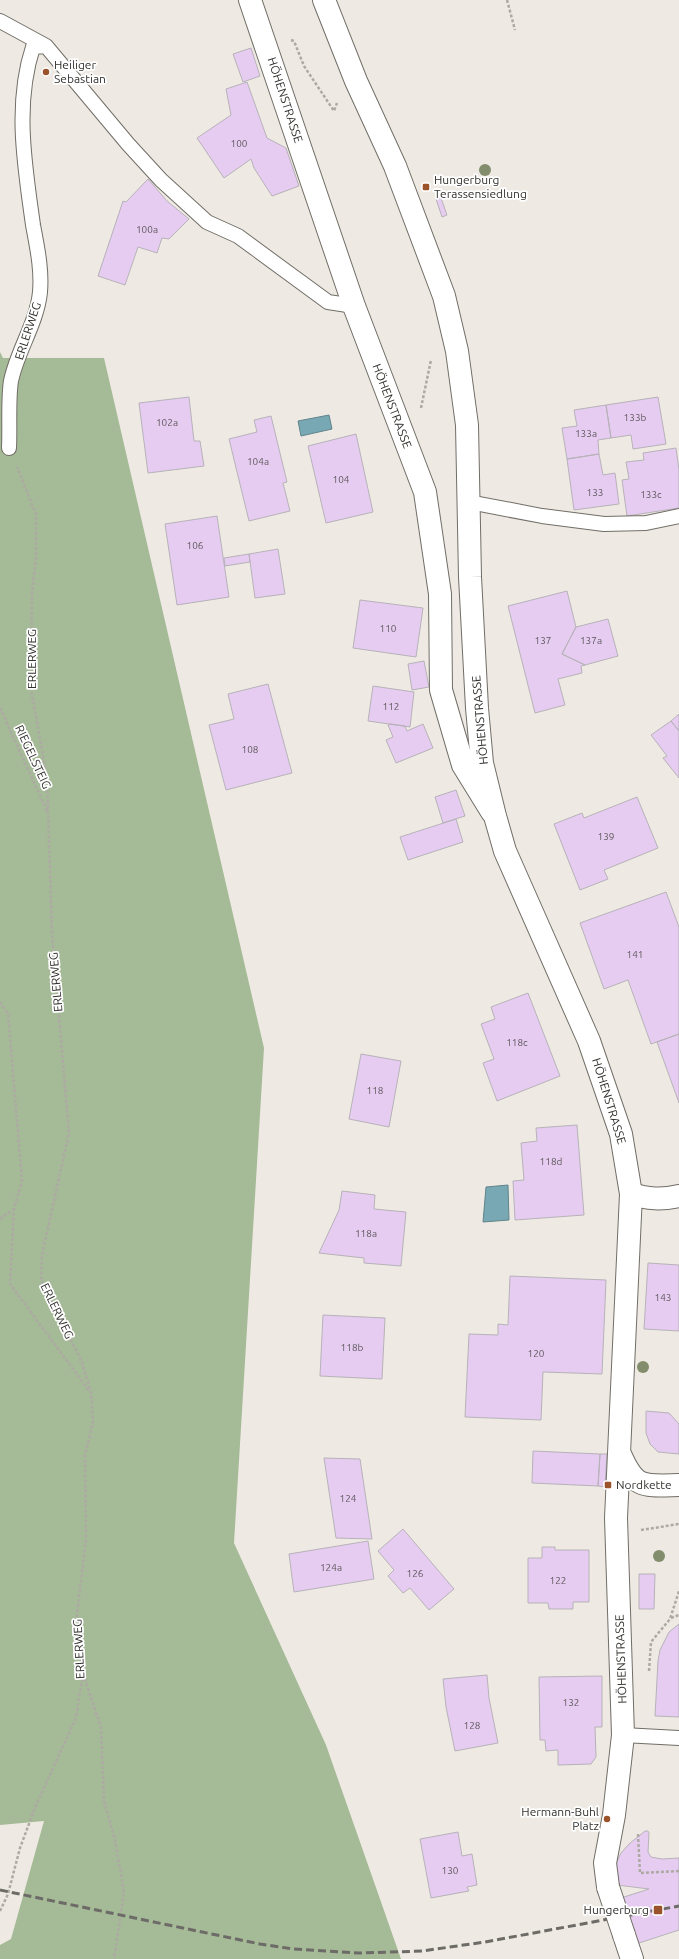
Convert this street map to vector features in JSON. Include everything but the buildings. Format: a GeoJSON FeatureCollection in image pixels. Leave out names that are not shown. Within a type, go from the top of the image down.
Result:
{"type":"FeatureCollection","features":[{"type":"Feature","properties":{"kind":"street","name":"HÖHENSTRASSE"},"geometry":{"type":"LineString","coordinates":[[250,0],[354,306],[425,492],[440,594],[442,690],[463,765],[495,816]]}},
{"type":"Feature","properties":{"kind":"street","name":"HÖHENSTRASSE"},"geometry":{"type":"LineString","coordinates":[[324,0],[356,81],[395,166],[444,296],[463,388],[467,426],[470,502],[470,577],[477,708],[482,763],[495,816],[506,851],[589,1041],[621,1134],[631,1194],[616,1518],[623,1735],[614,1815],[605,1863],[608,1887],[632,1959]]}},
{"type":"Feature","properties":{"kind":"street"},"geometry":{"type":"LineString","coordinates":[[631,1194],[648,1199],[664,1199],[679,1196]]}},
{"type":"Feature","properties":{"kind":"street","name":"HÖHENSTRASSE"},"geometry":{"type":"LineString","coordinates":[[620,1454],[628,1473],[639,1483],[653,1486],[679,1485]]}},
{"type":"Feature","properties":{"kind":"lane"},"geometry":{"type":"LineString","coordinates":[[0,21],[46,46],[128,144],[161,180],[207,222],[238,236],[328,302],[354,306]]}},
{"type":"Feature","properties":{"kind":"lane","name":"ERLERWEG"},"geometry":{"type":"LineString","coordinates":[[10,448],[11,382],[32,323],[40,291],[40,269],[25,160],[23,106],[24,86],[33,47],[46,46]]}},
{"type":"Feature","properties":{"kind":"lane"},"geometry":{"type":"LineString","coordinates":[[470,502],[542,516],[604,524],[646,523],[679,516]]}},
{"type":"Feature","properties":{"kind":"lane"},"geometry":{"type":"LineString","coordinates":[[623,1735],[679,1738]]}},
{"type":"Feature","properties":{"kind":"path"},"geometry":{"type":"LineString","coordinates":[[507,0],[515,30]]}},
{"type":"Feature","properties":{"kind":"path"},"geometry":{"type":"LineString","coordinates":[[262,33],[294,41],[304,66],[334,112],[342,90],[356,81]]}},
{"type":"Feature","properties":{"kind":"path"},"geometry":{"type":"LineString","coordinates":[[420,410],[432,357]]}},
{"type":"Feature","properties":{"kind":"path","name":"ERLERWEG"},"geometry":{"type":"LineString","coordinates":[[0,1911],[8,1894],[20,1848],[36,1804],[76,1718],[83,1673],[76,1622],[86,1539],[85,1455],[93,1422],[92,1393],[82,1362],[41,1280],[42,1255],[69,1133],[52,934],[47,778],[31,689],[32,592],[36,559],[36,514],[10,448]]}},
{"type":"Feature","properties":{"kind":"path","name":"RIEGELSTEIG"},"geometry":{"type":"LineString","coordinates":[[0,708],[49,814]]}},
{"type":"Feature","properties":{"kind":"path"},"geometry":{"type":"LineString","coordinates":[[0,1002],[8,1014],[22,1181],[14,1209],[10,1284],[92,1393]]}},
{"type":"Feature","properties":{"kind":"path"},"geometry":{"type":"LineString","coordinates":[[0,1219],[14,1209]]}},
{"type":"Feature","properties":{"kind":"path"},"geometry":{"type":"LineString","coordinates":[[658,1528],[679,1524]]}},
{"type":"Feature","properties":{"kind":"path"},"geometry":{"type":"LineString","coordinates":[[679,1591],[670,1619],[679,1615]]}},
{"type":"Feature","properties":{"kind":"path"},"geometry":{"type":"LineString","coordinates":[[83,1673],[101,1727],[104,1801],[115,1840],[124,1892],[114,1959]]}},
{"type":"Feature","properties":{"kind":"path"},"geometry":{"type":"LineString","coordinates":[[640,1873],[679,1871]]}},
{"type":"Feature","properties":{"kind":"green space"},"geometry":{"type":"Polygon","coordinates":[[[0,352],[3,358],[104,358],[264,1048],[234,1543],[326,1745],[401,1959],[0,1959],[0,1945],[11,1939],[44,1821],[0,1825],[0,352]]]}},
{"type":"Feature","properties":{"kind":"water"},"geometry":{"type":"Polygon","coordinates":[[[329,415],[332,429],[301,436],[298,421],[329,415]]]}},
{"type":"Feature","properties":{"kind":"water"},"geometry":{"type":"Polygon","coordinates":[[[508,1185],[509,1220],[483,1222],[486,1187],[508,1185]]]}},
{"type":"Feature","properties":{"kind":"railway"},"geometry":{"type":"LineString","coordinates":[[0,1890],[260,1944],[293,1949],[359,1953],[422,1951],[485,1942],[679,1906]]}},
{"type":"Feature","properties":{"kind":"place","name":"Heiliger Sebastian"},"geometry":{"type":"Point","coordinates":[46,72]}},
{"type":"Feature","properties":{"kind":"place","name":"Hungerburg Terassensiedlung"},"geometry":{"type":"Point","coordinates":[426,187]}},
{"type":"Feature","properties":{"kind":"place","name":"Nordkette"},"geometry":{"type":"Point","coordinates":[608,1485]}},
{"type":"Feature","properties":{"kind":"place","name":"Hermann-Buhl Platz"},"geometry":{"type":"Point","coordinates":[607,1819]}},
{"type":"Feature","properties":{"kind":"place","name":"Hungerburg"},"geometry":{"type":"Point","coordinates":[658,1910]}}]}
